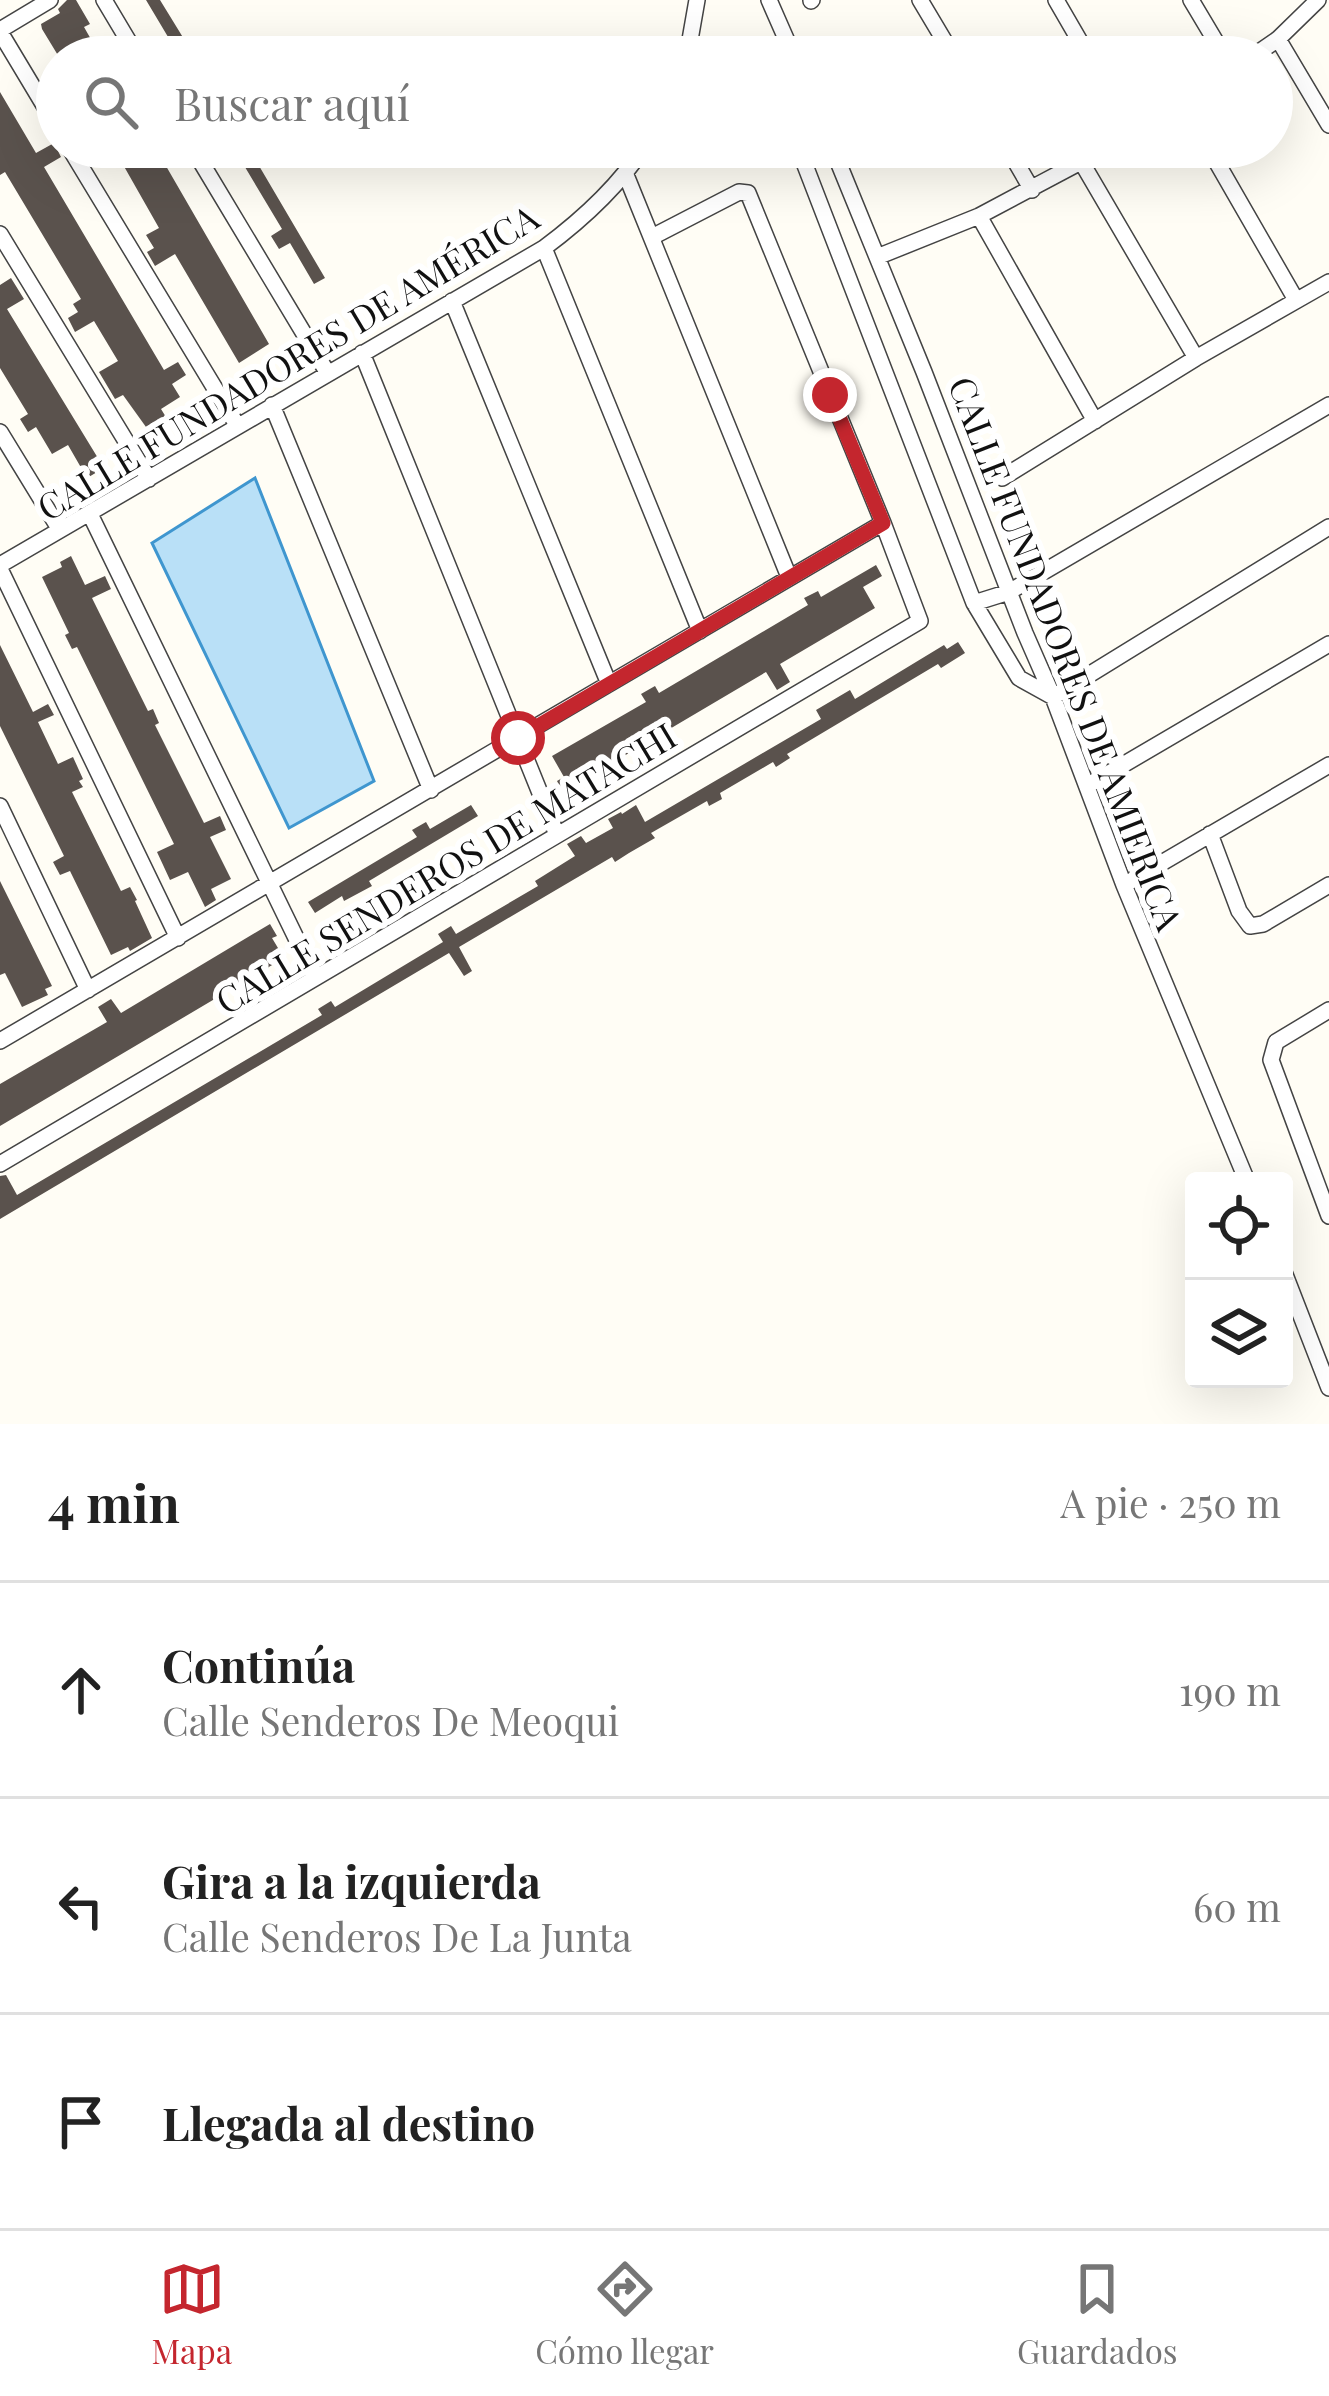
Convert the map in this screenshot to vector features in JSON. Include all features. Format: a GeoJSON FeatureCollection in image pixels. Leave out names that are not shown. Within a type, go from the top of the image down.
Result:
{"type":"FeatureCollection","features":[{"type":"Feature","properties":{"kind":"street"},"geometry":{"type":"LineString","coordinates":[[36,92],[0,31],[50,0]]}},
{"type":"Feature","properties":{"kind":"street"},"geometry":{"type":"LineString","coordinates":[[104,0],[125,36]]}},
{"type":"Feature","properties":{"kind":"street"},"geometry":{"type":"LineString","coordinates":[[691,36],[697,0]]}},
{"type":"Feature","properties":{"kind":"street"},"geometry":{"type":"LineString","coordinates":[[769,0],[785,36]]}},
{"type":"Feature","properties":{"kind":"street"},"geometry":{"type":"LineString","coordinates":[[920,0],[941,36]]}},
{"type":"Feature","properties":{"kind":"street"},"geometry":{"type":"LineString","coordinates":[[1056,0],[1077,36]]}},
{"type":"Feature","properties":{"kind":"street"},"geometry":{"type":"LineString","coordinates":[[1191,0],[1212,36]]}},
{"type":"Feature","properties":{"kind":"street"},"geometry":{"type":"LineString","coordinates":[[1281,36],[1318,0]]}},
{"type":"Feature","properties":{"kind":"street"},"geometry":{"type":"LineString","coordinates":[[1293,64],[1329,125]]}},
{"type":"Feature","properties":{"kind":"street"},"geometry":{"type":"LineString","coordinates":[[82,168],[237,425]]}},
{"type":"Feature","properties":{"kind":"street"},"geometry":{"type":"LineString","coordinates":[[205,168],[327,373]]}},
{"type":"Feature","properties":{"kind":"street","name":"CALLE FUNDADORES DE AMÉRICA"},"geometry":{"type":"LineString","coordinates":[[0,567],[544,248],[589,212],[631,168]]}},
{"type":"Feature","properties":{"kind":"street"},"geometry":{"type":"LineString","coordinates":[[806,168],[974,603],[1018,678],[1054,697],[1329,527]]}},
{"type":"Feature","properties":{"kind":"street","name":"CALLE FUNDADORES DE AMIERICA"},"geometry":{"type":"LineString","coordinates":[[841,168],[1054,697],[1124,885],[1243,1172]]}},
{"type":"Feature","properties":{"kind":"street"},"geometry":{"type":"LineString","coordinates":[[1019,168],[1032,190]]}},
{"type":"Feature","properties":{"kind":"street"},"geometry":{"type":"LineString","coordinates":[[877,257],[979,216],[1073,168]]}},
{"type":"Feature","properties":{"kind":"street"},"geometry":{"type":"LineString","coordinates":[[1085,168],[1196,358]]}},
{"type":"Feature","properties":{"kind":"street"},"geometry":{"type":"LineString","coordinates":[[1220,168],[1296,300]]}},
{"type":"Feature","properties":{"kind":"street"},"geometry":{"type":"LineString","coordinates":[[626,176],[789,577]]}},
{"type":"Feature","properties":{"kind":"street"},"geometry":{"type":"LineString","coordinates":[[0,1042],[883,523],[746,191],[652,237]]}},
{"type":"Feature","properties":{"kind":"street"},"geometry":{"type":"LineString","coordinates":[[979,216],[1095,421]]}},
{"type":"Feature","properties":{"kind":"street"},"geometry":{"type":"LineString","coordinates":[[0,234],[149,479]]}},
{"type":"Feature","properties":{"kind":"street"},"geometry":{"type":"LineString","coordinates":[[544,248],[700,631]]}},
{"type":"Feature","properties":{"kind":"street"},"geometry":{"type":"LineString","coordinates":[[1002,478],[1329,282]]}},
{"type":"Feature","properties":{"kind":"street"},"geometry":{"type":"LineString","coordinates":[[452,301],[609,684]]}},
{"type":"Feature","properties":{"kind":"street"},"geometry":{"type":"LineString","coordinates":[[362,352],[557,835]]}},
{"type":"Feature","properties":{"kind":"street"},"geometry":{"type":"LineString","coordinates":[[272,405],[431,790]]}},
{"type":"Feature","properties":{"kind":"street"},"geometry":{"type":"LineString","coordinates":[[974,603],[1010,592],[1329,405]]}},
{"type":"Feature","properties":{"kind":"street"},"geometry":{"type":"LineString","coordinates":[[0,432],[60,530]]}},
{"type":"Feature","properties":{"kind":"street"},"geometry":{"type":"LineString","coordinates":[[90,514],[315,976]]}},
{"type":"Feature","properties":{"kind":"street","name":"CALLE SENDEROS DE MATACHI"},"geometry":{"type":"LineString","coordinates":[[0,1164],[920,621],[883,523]]}},
{"type":"Feature","properties":{"kind":"street"},"geometry":{"type":"LineString","coordinates":[[0,567],[178,938]]}},
{"type":"Feature","properties":{"kind":"street"},"geometry":{"type":"LineString","coordinates":[[1087,786],[1329,644]]}},
{"type":"Feature","properties":{"kind":"street"},"geometry":{"type":"LineString","coordinates":[[1124,885],[1329,765]]}},
{"type":"Feature","properties":{"kind":"street"},"geometry":{"type":"LineString","coordinates":[[0,806],[88,990]]}},
{"type":"Feature","properties":{"kind":"street"},"geometry":{"type":"LineString","coordinates":[[1210,834],[1239,911],[1250,926],[1264,924],[1329,885]]}},
{"type":"Feature","properties":{"kind":"street"},"geometry":{"type":"LineString","coordinates":[[1329,1010],[1276,1042],[1271,1060],[1329,1216]]}},
{"type":"Feature","properties":{"kind":"street"},"geometry":{"type":"LineString","coordinates":[[1287,1280],[1329,1388]]}},
{"type":"Feature","properties":{"kind":"water"},"geometry":{"type":"Polygon","coordinates":[[[255,478],[374,781],[289,828],[152,543],[255,478]]]}},
{"type":"Feature","properties":{"kind":"building"},"geometry":{"type":"Polygon","coordinates":[[[67,0],[76,0],[90,24],[84,27],[89,36],[46,36],[41,24],[60,13],[58,9],[67,0]]]}},
{"type":"Feature","properties":{"kind":"building"},"geometry":{"type":"Polygon","coordinates":[[[146,0],[160,0],[182,36],[167,36],[146,0]]]}},
{"type":"Feature","properties":{"kind":"building"},"geometry":{"type":"Polygon","coordinates":[[[0,92],[36,153],[36,168],[45,168],[164,370],[178,362],[186,375],[172,384],[180,397],[161,409],[169,422],[146,427],[123,395],[115,399],[99,372],[118,361],[94,321],[75,332],[68,318],[78,312],[73,304],[81,299],[5,172],[0,175],[0,92]]]}},
{"type":"Feature","properties":{"kind":"building"},"geometry":{"type":"Polygon","coordinates":[[[125,168],[167,168],[269,344],[239,363],[175,254],[155,266],[147,252],[154,248],[146,235],[159,228],[125,168]]]}},
{"type":"Feature","properties":{"kind":"building"},"geometry":{"type":"Polygon","coordinates":[[[246,168],[260,168],[325,278],[314,284],[290,243],[279,249],[271,236],[282,229],[246,168]]]}},
{"type":"Feature","properties":{"kind":"building"},"geometry":{"type":"Polygon","coordinates":[[[11,278],[24,299],[7,309],[104,468],[87,478],[68,445],[52,454],[36,427],[28,432],[20,419],[28,414],[0,368],[0,285],[11,278]]]}},
{"type":"Feature","properties":{"kind":"building"},"geometry":{"type":"Polygon","coordinates":[[[71,556],[85,585],[105,576],[111,589],[92,598],[148,711],[153,709],[159,723],[155,725],[204,823],[220,816],[226,830],[210,837],[231,879],[211,889],[216,900],[205,907],[188,872],[170,880],[157,852],[174,844],[77,647],[72,649],[65,635],[69,633],[42,577],[62,567],[60,562],[71,556]]]}},
{"type":"Feature","properties":{"kind":"building"},"geometry":{"type":"Polygon","coordinates":[[[876,565],[882,576],[863,587],[875,608],[780,664],[790,682],[777,690],[766,672],[563,792],[557,781],[564,777],[552,756],[646,702],[641,694],[655,686],[659,693],[808,605],[804,598],[818,591],[821,597],[876,565]]]}},
{"type":"Feature","properties":{"kind":"building"},"geometry":{"type":"Polygon","coordinates":[[[958,642],[965,653],[941,668],[938,664],[787,754],[790,758],[776,767],[773,762],[720,793],[722,799],[709,806],[707,801],[651,833],[655,838],[615,862],[612,857],[459,947],[472,971],[464,976],[449,953],[0,1219],[0,1176],[6,1175],[17,1195],[322,1015],[318,1009],[331,1001],[335,1007],[443,942],[438,934],[451,926],[456,934],[538,886],[535,881],[575,856],[567,844],[581,836],[586,843],[613,828],[608,819],[636,805],[645,822],[821,719],[816,710],[850,690],[855,699],[944,645],[947,649],[958,642]]]}},
{"type":"Feature","properties":{"kind":"building"},"geometry":{"type":"Polygon","coordinates":[[[0,645],[33,712],[48,704],[54,715],[38,722],[58,764],[73,757],[83,787],[72,792],[121,891],[130,887],[137,900],[152,938],[130,951],[128,947],[111,955],[70,871],[60,875],[53,862],[64,856],[0,726],[0,645]]]}},
{"type":"Feature","properties":{"kind":"building"},"geometry":{"type":"Polygon","coordinates":[[[471,805],[478,816],[369,881],[372,886],[344,901],[342,896],[315,913],[308,902],[417,837],[412,830],[426,822],[430,829],[471,805]]]}},
{"type":"Feature","properties":{"kind":"building"},"geometry":{"type":"Polygon","coordinates":[[[0,881],[52,986],[45,989],[48,995],[22,1007],[5,973],[0,975],[0,881]]]}},
{"type":"Feature","properties":{"kind":"building"},"geometry":{"type":"Polygon","coordinates":[[[270,924],[284,958],[0,1126],[0,1084],[107,1022],[98,1007],[111,999],[121,1013],[270,924]]]}},
{"type":"Feature","properties":{"kind":"route"},"geometry":{"type":"LineString","coordinates":[[518,738],[883,523],[830,395]]}}]}
